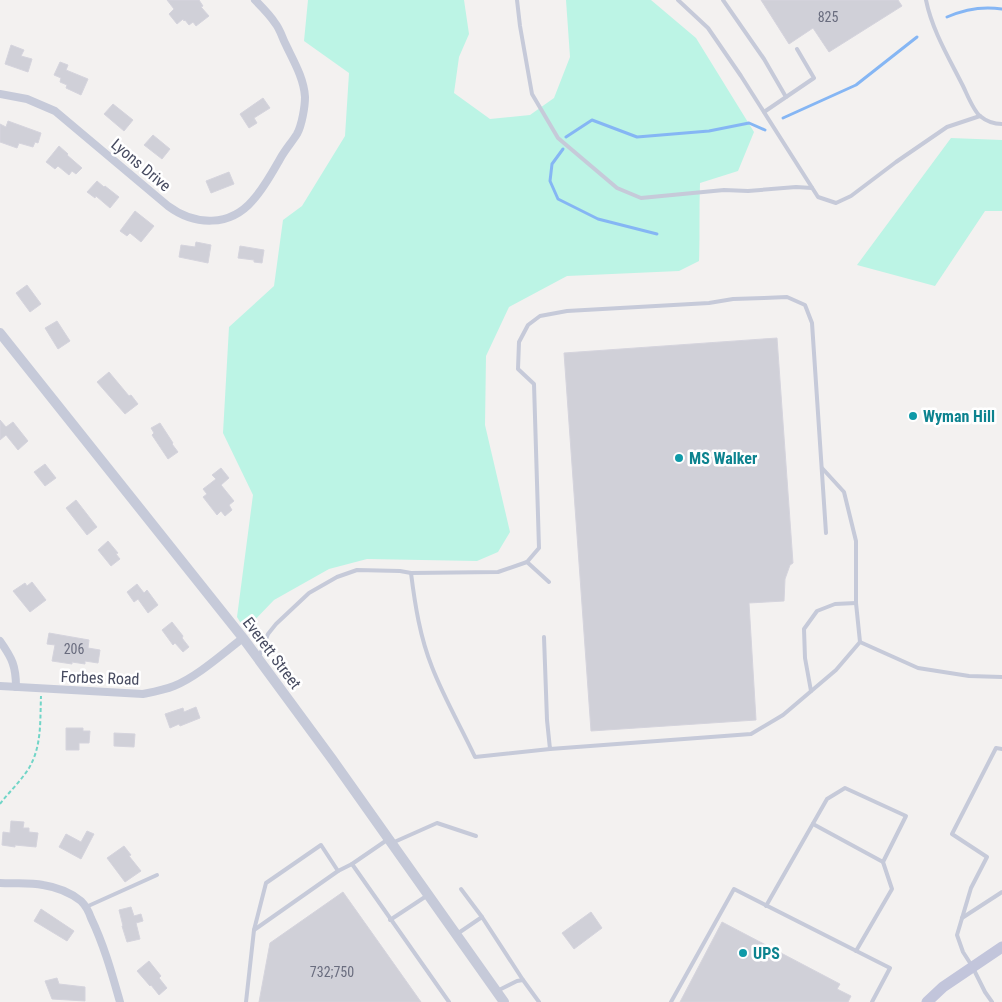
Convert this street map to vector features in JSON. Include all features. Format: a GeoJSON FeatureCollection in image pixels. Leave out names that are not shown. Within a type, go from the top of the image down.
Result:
{"type":"FeatureCollection","features":[{"type":"Feature","properties":{"kind":"main road"},"geometry":{"type":"LineString","coordinates":[[927,1002],[943,987],[1002,947]]}},
{"type":"Feature","properties":{"kind":"street","name":"Lyons Drive"},"geometry":{"type":"LineString","coordinates":[[0,94],[28,99],[55,111],[168,206],[181,214],[190,218],[207,221],[232,216],[246,208],[263,187],[298,132],[303,114],[304,97],[302,82],[276,24],[255,0]]}},
{"type":"Feature","properties":{"kind":"street","name":"Everett Street"},"geometry":{"type":"LineString","coordinates":[[0,333],[243,638],[332,758],[504,1002]]}},
{"type":"Feature","properties":{"kind":"street","name":"Forbes Road"},"geometry":{"type":"LineString","coordinates":[[0,686],[143,694],[172,687],[187,680],[243,638]]}},
{"type":"Feature","properties":{"kind":"street"},"geometry":{"type":"LineString","coordinates":[[0,641],[11,656],[16,672],[16,687]]}},
{"type":"Feature","properties":{"kind":"street"},"geometry":{"type":"LineString","coordinates":[[0,883],[41,884],[56,888],[82,902],[96,928],[110,965],[120,1002]]}},
{"type":"Feature","properties":{"kind":"lane"},"geometry":{"type":"LineString","coordinates":[[517,0],[532,94],[558,138],[617,188],[641,198],[724,190],[748,191],[796,187],[812,188]]}},
{"type":"Feature","properties":{"kind":"lane"},"geometry":{"type":"LineString","coordinates":[[678,0],[708,28],[742,76],[818,197],[836,203],[851,196],[896,162],[947,128],[980,116]]}},
{"type":"Feature","properties":{"kind":"lane"},"geometry":{"type":"LineString","coordinates":[[722,0],[764,59],[786,97]]}},
{"type":"Feature","properties":{"kind":"lane"},"geometry":{"type":"LineString","coordinates":[[926,0],[928,12],[974,107],[980,116],[996,124],[1002,124]]}},
{"type":"Feature","properties":{"kind":"lane"},"geometry":{"type":"LineString","coordinates":[[764,112],[814,78],[797,49]]}},
{"type":"Feature","properties":{"kind":"lane"},"geometry":{"type":"LineString","coordinates":[[258,659],[268,634],[276,624],[309,593],[336,577],[356,570],[411,573],[498,572],[527,562],[539,548],[534,384],[518,369],[519,342],[528,325],[540,316],[567,311],[787,297],[805,305],[812,322],[826,534]]}},
{"type":"Feature","properties":{"kind":"lane"},"geometry":{"type":"LineString","coordinates":[[411,573],[416,612],[432,667],[475,757],[550,749],[751,734],[783,715],[836,670],[860,642],[856,603],[856,541],[844,492],[822,468]]}},
{"type":"Feature","properties":{"kind":"lane"},"geometry":{"type":"LineString","coordinates":[[527,562],[549,582]]}},
{"type":"Feature","properties":{"kind":"lane"},"geometry":{"type":"LineString","coordinates":[[810,691],[805,658],[804,629],[817,611],[835,604],[856,603]]}},
{"type":"Feature","properties":{"kind":"lane"},"geometry":{"type":"LineString","coordinates":[[544,637],[550,749]]}},
{"type":"Feature","properties":{"kind":"lane"},"geometry":{"type":"LineString","coordinates":[[860,642],[918,668],[969,676],[1002,677]]}},
{"type":"Feature","properties":{"kind":"lane"},"geometry":{"type":"LineString","coordinates":[[992,1002],[963,952],[957,935],[971,888],[988,856],[952,834],[996,748],[1002,749]]}},
{"type":"Feature","properties":{"kind":"lane"},"geometry":{"type":"LineString","coordinates":[[766,906],[827,799],[846,788],[906,816],[883,862]]}},
{"type":"Feature","properties":{"kind":"lane"},"geometry":{"type":"LineString","coordinates":[[254,930],[338,872],[391,841],[437,823],[476,836]]}},
{"type":"Feature","properties":{"kind":"lane"},"geometry":{"type":"LineString","coordinates":[[813,824],[883,862],[892,889],[856,951]]}},
{"type":"Feature","properties":{"kind":"lane"},"geometry":{"type":"LineString","coordinates":[[246,1002],[254,930],[266,883],[321,845],[338,872]]}},
{"type":"Feature","properties":{"kind":"lane"},"geometry":{"type":"LineString","coordinates":[[352,864],[449,1002]]}},
{"type":"Feature","properties":{"kind":"lane"},"geometry":{"type":"LineString","coordinates":[[86,907],[156,875]]}},
{"type":"Feature","properties":{"kind":"lane"},"geometry":{"type":"LineString","coordinates":[[461,889],[539,1002]]}},
{"type":"Feature","properties":{"kind":"lane"},"geometry":{"type":"LineString","coordinates":[[671,1002],[734,890],[890,968],[872,1002]]}},
{"type":"Feature","properties":{"kind":"lane"},"geometry":{"type":"LineString","coordinates":[[962,918],[1002,892]]}},
{"type":"Feature","properties":{"kind":"lane"},"geometry":{"type":"LineString","coordinates":[[390,920],[429,895]]}},
{"type":"Feature","properties":{"kind":"lane"},"geometry":{"type":"LineString","coordinates":[[457,934],[482,917]]}},
{"type":"Feature","properties":{"kind":"lane"},"geometry":{"type":"LineString","coordinates":[[497,991],[517,980],[523,980]]}},
{"type":"Feature","properties":{"kind":"path"},"geometry":{"type":"LineString","coordinates":[[0,804],[30,767],[34,758],[40,730],[42,689]]}},
{"type":"Feature","properties":{"kind":"green space"},"geometry":{"type":"Polygon","coordinates":[[[308,0],[464,0],[469,34],[459,57],[454,93],[490,119],[530,115],[554,98],[570,57],[566,0],[651,0],[696,38],[754,132],[738,171],[700,183],[699,261],[679,271],[567,276],[509,307],[486,356],[485,425],[510,532],[498,552],[477,561],[367,559],[329,569],[274,600],[245,630],[237,617],[253,495],[223,433],[229,327],[274,286],[283,220],[302,206],[345,136],[349,73],[304,41],[308,0]]]}},
{"type":"Feature","properties":{"kind":"green space"},"geometry":{"type":"Polygon","coordinates":[[[951,138],[1002,140],[1002,211],[985,211],[935,286],[857,265],[951,138]]]}},
{"type":"Feature","properties":{"kind":"building"},"geometry":{"type":"Polygon","coordinates":[[[167,0],[199,0],[203,6],[201,7],[209,16],[196,26],[193,22],[189,25],[183,19],[177,24],[169,14],[174,9],[167,0]]]}},
{"type":"Feature","properties":{"kind":"building"},"geometry":{"type":"Polygon","coordinates":[[[761,0],[898,0],[902,6],[829,52],[813,28],[789,44],[761,0]]]}},
{"type":"Feature","properties":{"kind":"building"},"geometry":{"type":"Polygon","coordinates":[[[11,45],[24,50],[21,56],[32,59],[28,72],[5,64],[11,45]]]}},
{"type":"Feature","properties":{"kind":"building"},"geometry":{"type":"Polygon","coordinates":[[[60,62],[68,65],[66,70],[88,79],[81,95],[66,88],[67,85],[60,82],[61,78],[54,75],[60,62]]]}},
{"type":"Feature","properties":{"kind":"building"},"geometry":{"type":"Polygon","coordinates":[[[263,98],[270,108],[254,118],[257,123],[249,128],[240,114],[263,98]]]}},
{"type":"Feature","properties":{"kind":"building"},"geometry":{"type":"Polygon","coordinates":[[[113,104],[133,120],[124,131],[104,114],[113,104]]]}},
{"type":"Feature","properties":{"kind":"building"},"geometry":{"type":"Polygon","coordinates":[[[8,121],[41,133],[38,143],[35,142],[33,147],[19,143],[17,148],[0,142],[0,124],[6,127],[8,121]]]}},
{"type":"Feature","properties":{"kind":"building"},"geometry":{"type":"Polygon","coordinates":[[[153,135],[170,149],[162,159],[144,145],[153,135]]]}},
{"type":"Feature","properties":{"kind":"building"},"geometry":{"type":"Polygon","coordinates":[[[59,146],[82,168],[76,174],[72,171],[69,175],[58,166],[55,169],[46,162],[59,146]]]}},
{"type":"Feature","properties":{"kind":"building"},"geometry":{"type":"Polygon","coordinates":[[[229,172],[234,184],[211,193],[206,181],[229,172]]]}},
{"type":"Feature","properties":{"kind":"building"},"geometry":{"type":"Polygon","coordinates":[[[97,181],[119,197],[110,208],[96,196],[95,198],[87,192],[97,181]]]}},
{"type":"Feature","properties":{"kind":"building"},"geometry":{"type":"Polygon","coordinates":[[[135,211],[154,226],[141,242],[130,233],[127,236],[120,231],[135,211]]]}},
{"type":"Feature","properties":{"kind":"building"},"geometry":{"type":"Polygon","coordinates":[[[196,242],[211,245],[208,263],[179,257],[181,245],[195,247],[196,242]]]}},
{"type":"Feature","properties":{"kind":"building"},"geometry":{"type":"Polygon","coordinates":[[[240,246],[264,250],[262,263],[238,258],[240,246]]]}},
{"type":"Feature","properties":{"kind":"building"},"geometry":{"type":"Polygon","coordinates":[[[27,285],[41,304],[30,312],[16,293],[27,285]]]}},
{"type":"Feature","properties":{"kind":"building"},"geometry":{"type":"Polygon","coordinates":[[[57,321],[70,341],[58,349],[45,328],[57,321]]]}},
{"type":"Feature","properties":{"kind":"building","name":"MS Walker"},"geometry":{"type":"Polygon","coordinates":[[[777,338],[793,563],[790,565],[785,579],[784,601],[749,603],[756,720],[591,731],[564,353],[777,338]]]}},
{"type":"Feature","properties":{"kind":"building"},"geometry":{"type":"Polygon","coordinates":[[[109,372],[138,404],[125,414],[97,382],[109,372]]]}},
{"type":"Feature","properties":{"kind":"building"},"geometry":{"type":"Polygon","coordinates":[[[0,420],[6,427],[13,422],[28,441],[18,450],[6,435],[0,440],[0,420]]]}},
{"type":"Feature","properties":{"kind":"building"},"geometry":{"type":"Polygon","coordinates":[[[160,423],[178,452],[168,459],[152,435],[154,433],[151,428],[160,423]]]}},
{"type":"Feature","properties":{"kind":"building"},"geometry":{"type":"Polygon","coordinates":[[[45,464],[56,478],[45,486],[34,472],[45,464]]]}},
{"type":"Feature","properties":{"kind":"building"},"geometry":{"type":"Polygon","coordinates":[[[221,468],[229,478],[221,485],[234,501],[229,505],[232,510],[225,516],[221,511],[217,515],[203,497],[207,494],[203,489],[216,479],[212,475],[221,468]]]}},
{"type":"Feature","properties":{"kind":"building"},"geometry":{"type":"Polygon","coordinates":[[[76,500],[97,527],[87,535],[66,508],[76,500]]]}},
{"type":"Feature","properties":{"kind":"building"},"geometry":{"type":"Polygon","coordinates":[[[108,541],[118,553],[116,554],[120,559],[111,566],[98,550],[108,541]]]}},
{"type":"Feature","properties":{"kind":"building"},"geometry":{"type":"Polygon","coordinates":[[[32,582],[46,600],[30,612],[13,591],[25,583],[27,586],[32,582]]]}},
{"type":"Feature","properties":{"kind":"building"},"geometry":{"type":"Polygon","coordinates":[[[137,584],[144,593],[147,590],[158,605],[148,613],[138,599],[134,602],[127,592],[137,584]]]}},
{"type":"Feature","properties":{"kind":"building"},"geometry":{"type":"Polygon","coordinates":[[[172,622],[189,647],[183,652],[175,643],[173,645],[162,630],[172,622]]]}},
{"type":"Feature","properties":{"kind":"building"},"geometry":{"type":"Polygon","coordinates":[[[49,633],[89,640],[88,648],[100,650],[98,663],[85,661],[85,664],[72,662],[72,664],[52,661],[55,645],[47,644],[49,633]]]}},
{"type":"Feature","properties":{"kind":"building"},"geometry":{"type":"Polygon","coordinates":[[[196,707],[200,718],[170,728],[165,714],[183,708],[184,712],[196,707]]]}},
{"type":"Feature","properties":{"kind":"building"},"geometry":{"type":"Polygon","coordinates":[[[66,728],[83,728],[83,731],[90,731],[89,743],[79,743],[79,750],[66,750],[66,728]]]}},
{"type":"Feature","properties":{"kind":"building"},"geometry":{"type":"Polygon","coordinates":[[[114,733],[135,734],[134,747],[114,746],[114,733]]]}},
{"type":"Feature","properties":{"kind":"building"},"geometry":{"type":"Polygon","coordinates":[[[11,821],[24,822],[23,828],[29,828],[29,832],[38,833],[36,847],[2,845],[3,832],[10,833],[11,821]]]}},
{"type":"Feature","properties":{"kind":"building"},"geometry":{"type":"Polygon","coordinates":[[[87,831],[94,834],[81,859],[59,847],[66,834],[81,842],[87,831]]]}},
{"type":"Feature","properties":{"kind":"building"},"geometry":{"type":"Polygon","coordinates":[[[124,846],[141,871],[125,882],[107,858],[124,846]]]}},
{"type":"Feature","properties":{"kind":"building"},"geometry":{"type":"Polygon","coordinates":[[[343,892],[421,1002],[259,1002],[270,943],[343,892]]]}},
{"type":"Feature","properties":{"kind":"building"},"geometry":{"type":"Polygon","coordinates":[[[131,907],[134,916],[141,914],[143,921],[136,923],[140,939],[127,942],[119,910],[131,907]]]}},
{"type":"Feature","properties":{"kind":"building"},"geometry":{"type":"Polygon","coordinates":[[[41,909],[74,931],[67,941],[34,921],[41,909]]]}},
{"type":"Feature","properties":{"kind":"building"},"geometry":{"type":"Polygon","coordinates":[[[591,912],[602,928],[574,949],[562,933],[591,912]]]}},
{"type":"Feature","properties":{"kind":"building","name":"UPS"},"geometry":{"type":"Polygon","coordinates":[[[722,922],[840,984],[837,989],[851,996],[848,1002],[680,1002],[722,922]]]}},
{"type":"Feature","properties":{"kind":"building"},"geometry":{"type":"Polygon","coordinates":[[[149,961],[161,976],[159,978],[167,988],[159,995],[137,971],[149,961]]]}},
{"type":"Feature","properties":{"kind":"building"},"geometry":{"type":"Polygon","coordinates":[[[57,978],[59,984],[85,987],[85,1001],[52,999],[45,981],[57,978]]]}},
{"type":"Feature","properties":{"kind":"waterway"},"geometry":{"type":"LineString","coordinates":[[947,17],[974,9],[1002,9]]}},
{"type":"Feature","properties":{"kind":"waterway"},"geometry":{"type":"LineString","coordinates":[[783,118],[856,85],[917,37]]}},
{"type":"Feature","properties":{"kind":"waterway"},"geometry":{"type":"LineString","coordinates":[[566,137],[592,120],[637,137],[709,131],[749,123],[765,130]]}},
{"type":"Feature","properties":{"kind":"waterway"},"geometry":{"type":"LineString","coordinates":[[563,149],[552,164],[550,181],[558,199],[598,219],[657,234]]}},
{"type":"Feature","properties":{"kind":"place","name":"Wyman Hill"},"geometry":{"type":"Point","coordinates":[913,416]}},
{"type":"Feature","properties":{"kind":"place","name":"MS Walker"},"geometry":{"type":"Point","coordinates":[679,458]}},
{"type":"Feature","properties":{"kind":"place","name":"UPS"},"geometry":{"type":"Point","coordinates":[743,953]}}]}
